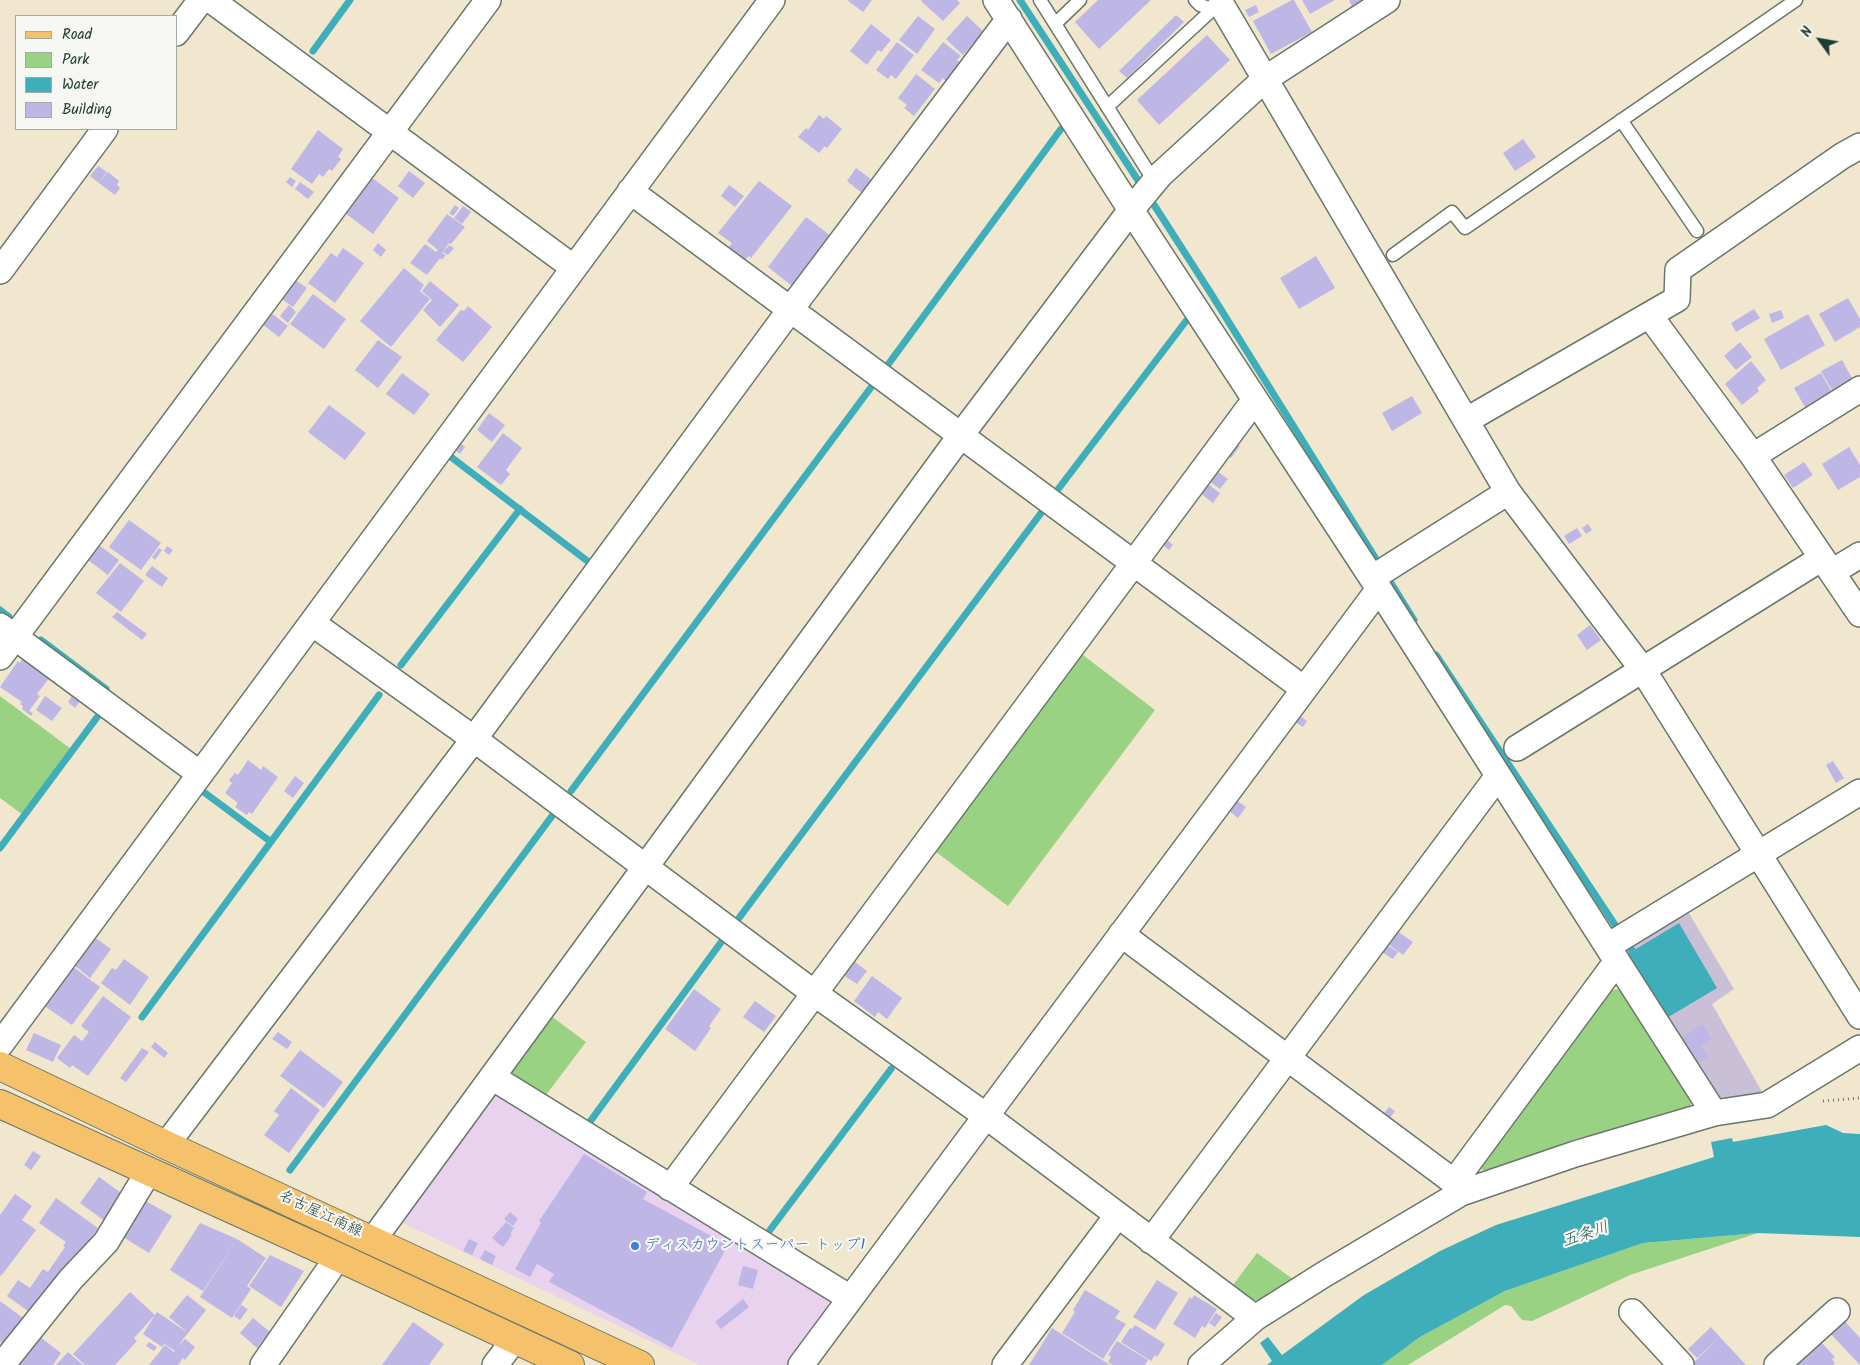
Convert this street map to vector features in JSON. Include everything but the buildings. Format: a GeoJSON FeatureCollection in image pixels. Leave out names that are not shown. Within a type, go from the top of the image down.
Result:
{"type":"FeatureCollection","features":[{"type":"Feature","properties":{"kind":"main road","name":"名古屋江南線"},"geometry":{"type":"LineString","coordinates":[[0,1066],[640,1365]]}},
{"type":"Feature","properties":{"kind":"main road","name":"名古屋江南線"},"geometry":{"type":"LineString","coordinates":[[0,1104],[338,1257],[570,1365]]}},
{"type":"Feature","properties":{"kind":"street"},"geometry":{"type":"LineString","coordinates":[[178,30],[201,0]]}},
{"type":"Feature","properties":{"kind":"street"},"geometry":{"type":"LineString","coordinates":[[211,0],[574,268]]}},
{"type":"Feature","properties":{"kind":"street"},"geometry":{"type":"LineString","coordinates":[[0,657],[7,632],[390,132],[488,0]]}},
{"type":"Feature","properties":{"kind":"street"},"geometry":{"type":"LineString","coordinates":[[0,1046],[772,0]]}},
{"type":"Feature","properties":{"kind":"street"},"geometry":{"type":"LineString","coordinates":[[373,1240],[961,436],[1143,195],[1265,79],[1388,0]]}},
{"type":"Feature","properties":{"kind":"street"},"geometry":{"type":"LineString","coordinates":[[1217,6],[1265,79],[1508,492],[1643,670],[1860,1016]]}},
{"type":"Feature","properties":{"kind":"street"},"geometry":{"type":"LineString","coordinates":[[166,1145],[474,739],[790,310],[1003,10],[1143,195],[1254,401],[1375,584],[1498,776],[1618,947],[1714,1113]]}},
{"type":"Feature","properties":{"kind":"street"},"geometry":{"type":"LineString","coordinates":[[0,271],[105,130]]}},
{"type":"Feature","properties":{"kind":"street"},"geometry":{"type":"LineString","coordinates":[[1467,420],[1677,299],[1678,270],[1842,156],[1860,146]]}},
{"type":"Feature","properties":{"kind":"street"},"geometry":{"type":"LineString","coordinates":[[630,191],[1304,688]]}},
{"type":"Feature","properties":{"kind":"street"},"geometry":{"type":"LineString","coordinates":[[1650,316],[1752,456],[1860,614]]}},
{"type":"Feature","properties":{"kind":"street"},"geometry":{"type":"LineString","coordinates":[[1752,456],[1860,389]]}},
{"type":"Feature","properties":{"kind":"street"},"geometry":{"type":"LineString","coordinates":[[670,1188],[1254,401]]}},
{"type":"Feature","properties":{"kind":"street"},"geometry":{"type":"LineString","coordinates":[[801,1365],[1304,688],[1375,584],[1395,563],[1508,492]]}},
{"type":"Feature","properties":{"kind":"street"},"geometry":{"type":"LineString","coordinates":[[1517,748],[1643,670],[1827,565],[1860,555]]}},
{"type":"Feature","properties":{"kind":"street"},"geometry":{"type":"LineString","coordinates":[[312,623],[474,739],[814,993],[986,1116],[1255,1318]]}},
{"type":"Feature","properties":{"kind":"street"},"geometry":{"type":"LineString","coordinates":[[7,632],[200,774]]}},
{"type":"Feature","properties":{"kind":"street"},"geometry":{"type":"LineString","coordinates":[[1151,1241],[1498,776]]}},
{"type":"Feature","properties":{"kind":"street"},"geometry":{"type":"LineString","coordinates":[[1458,1187],[1618,947],[1758,854],[1860,792]]}},
{"type":"Feature","properties":{"kind":"street"},"geometry":{"type":"LineString","coordinates":[[1121,934],[1458,1187]]}},
{"type":"Feature","properties":{"kind":"street"},"geometry":{"type":"LineString","coordinates":[[1201,1365],[1255,1318],[1458,1187],[1714,1113],[1767,1105],[1860,1048]]}},
{"type":"Feature","properties":{"kind":"street"},"geometry":{"type":"LineString","coordinates":[[492,1077],[850,1298]]}},
{"type":"Feature","properties":{"kind":"street"},"geometry":{"type":"LineString","coordinates":[[2,1365],[71,1279],[106,1242],[148,1171]]}},
{"type":"Feature","properties":{"kind":"street"},"geometry":{"type":"LineString","coordinates":[[1005,1365],[1117,1216]]}},
{"type":"Feature","properties":{"kind":"street"},"geometry":{"type":"LineString","coordinates":[[263,1365],[338,1257]]}},
{"type":"Feature","properties":{"kind":"street"},"geometry":{"type":"LineString","coordinates":[[1777,1365],[1837,1311]]}},
{"type":"Feature","properties":{"kind":"street"},"geometry":{"type":"LineString","coordinates":[[1632,1312],[1681,1365]]}},
{"type":"Feature","properties":{"kind":"street"},"geometry":{"type":"LineString","coordinates":[[496,1365],[515,1339]]}},
{"type":"Feature","properties":{"kind":"lane"},"geometry":{"type":"LineString","coordinates":[[1040,0],[1108,107],[1143,195]]}},
{"type":"Feature","properties":{"kind":"lane"},"geometry":{"type":"LineString","coordinates":[[1055,24],[1080,0]]}},
{"type":"Feature","properties":{"kind":"lane"},"geometry":{"type":"LineString","coordinates":[[1195,0],[1200,5],[1217,6]]}},
{"type":"Feature","properties":{"kind":"lane"},"geometry":{"type":"LineString","coordinates":[[1393,256],[1452,212],[1465,228],[1796,0]]}},
{"type":"Feature","properties":{"kind":"lane"},"geometry":{"type":"LineString","coordinates":[[1108,107],[1217,6]]}},
{"type":"Feature","properties":{"kind":"lane"},"geometry":{"type":"LineString","coordinates":[[1621,120],[1697,231]]}},
{"type":"Feature","properties":{"kind":"shaded area"},"geometry":{"type":"Polygon","coordinates":[[[1687,910],[1734,989],[1712,1004],[1765,1097],[1723,1103],[1712,1093],[1623,953],[1631,944],[1687,910]]]}},
{"type":"Feature","properties":{"kind":"shaded area"},"geometry":{"type":"Polygon","coordinates":[[[501,1094],[826,1296],[829,1306],[787,1365],[700,1365],[401,1222],[489,1096],[501,1094]]]}},
{"type":"Feature","properties":{"kind":"green space"},"geometry":{"type":"Polygon","coordinates":[[[1079,652],[1155,710],[1008,906],[932,849],[1079,652]]]}},
{"type":"Feature","properties":{"kind":"green space"},"geometry":{"type":"Polygon","coordinates":[[[0,696],[71,749],[23,815],[0,798],[0,696]]]}},
{"type":"Feature","properties":{"kind":"green space"},"geometry":{"type":"Polygon","coordinates":[[[1622,989],[1694,1100],[1686,1111],[1575,1139],[1489,1173],[1478,1167],[1610,990],[1622,989]]]}},
{"type":"Feature","properties":{"kind":"green space"},"geometry":{"type":"Polygon","coordinates":[[[547,1013],[586,1042],[543,1099],[510,1080],[507,1065],[547,1013]]]}},
{"type":"Feature","properties":{"kind":"green space"},"geometry":{"type":"Polygon","coordinates":[[[1758,1233],[1630,1275],[1532,1321],[1522,1320],[1511,1306],[1505,1305],[1408,1365],[1382,1365],[1420,1337],[1505,1291],[1643,1243],[1758,1233]]]}},
{"type":"Feature","properties":{"kind":"green space"},"geometry":{"type":"Polygon","coordinates":[[[1257,1253],[1294,1280],[1262,1300],[1252,1300],[1233,1285],[1257,1253]]]}},
{"type":"Feature","properties":{"kind":"water"},"geometry":{"type":"Polygon","coordinates":[[[1679,923],[1717,988],[1665,1019],[1626,955],[1679,923]]]}},
{"type":"Feature","properties":{"kind":"water","name":"五条川"},"geometry":{"type":"Polygon","coordinates":[[[1826,1125],[1843,1133],[1860,1134],[1860,1237],[1758,1233],[1643,1243],[1505,1291],[1420,1337],[1382,1365],[1267,1365],[1272,1361],[1260,1343],[1268,1337],[1282,1355],[1364,1295],[1440,1251],[1496,1225],[1714,1157],[1711,1142],[1732,1138],[1733,1142],[1826,1125]]]}},
{"type":"Feature","properties":{"kind":"waterway"},"geometry":{"type":"LineString","coordinates":[[313,51],[350,0]]}},
{"type":"Feature","properties":{"kind":"waterway"},"geometry":{"type":"LineString","coordinates":[[1020,0],[1143,188]]}},
{"type":"Feature","properties":{"kind":"waterway"},"geometry":{"type":"LineString","coordinates":[[887,366],[1061,129]]}},
{"type":"Feature","properties":{"kind":"waterway"},"geometry":{"type":"LineString","coordinates":[[1149,197],[1414,620]]}},
{"type":"Feature","properties":{"kind":"waterway"},"geometry":{"type":"LineString","coordinates":[[1056,492],[1186,321]]}},
{"type":"Feature","properties":{"kind":"waterway"},"geometry":{"type":"LineString","coordinates":[[571,791],[875,382]]}},
{"type":"Feature","properties":{"kind":"waterway"},"geometry":{"type":"LineString","coordinates":[[447,454],[590,563]]}},
{"type":"Feature","properties":{"kind":"waterway"},"geometry":{"type":"LineString","coordinates":[[401,665],[520,509]]}},
{"type":"Feature","properties":{"kind":"waterway"},"geometry":{"type":"LineString","coordinates":[[739,918],[1044,509]]}},
{"type":"Feature","properties":{"kind":"waterway"},"geometry":{"type":"LineString","coordinates":[[0,610],[9,617]]}},
{"type":"Feature","properties":{"kind":"waterway"},"geometry":{"type":"LineString","coordinates":[[41,640],[106,689]]}},
{"type":"Feature","properties":{"kind":"waterway"},"geometry":{"type":"LineString","coordinates":[[1436,655],[1637,958]]}},
{"type":"Feature","properties":{"kind":"waterway"},"geometry":{"type":"LineString","coordinates":[[142,1017],[379,695]]}},
{"type":"Feature","properties":{"kind":"waterway"},"geometry":{"type":"LineString","coordinates":[[0,848],[98,716]]}},
{"type":"Feature","properties":{"kind":"waterway"},"geometry":{"type":"LineString","coordinates":[[201,790],[271,842]]}},
{"type":"Feature","properties":{"kind":"waterway"},"geometry":{"type":"LineString","coordinates":[[290,1170],[552,816]]}},
{"type":"Feature","properties":{"kind":"waterway"},"geometry":{"type":"LineString","coordinates":[[589,1123],[722,941]]}},
{"type":"Feature","properties":{"kind":"waterway"},"geometry":{"type":"LineString","coordinates":[[770,1230],[891,1069]]}},
{"type":"Feature","properties":{"kind":"place","name":"ディスカウントスーパー トップ1"},"geometry":{"type":"Point","coordinates":[635,1246]}}]}
